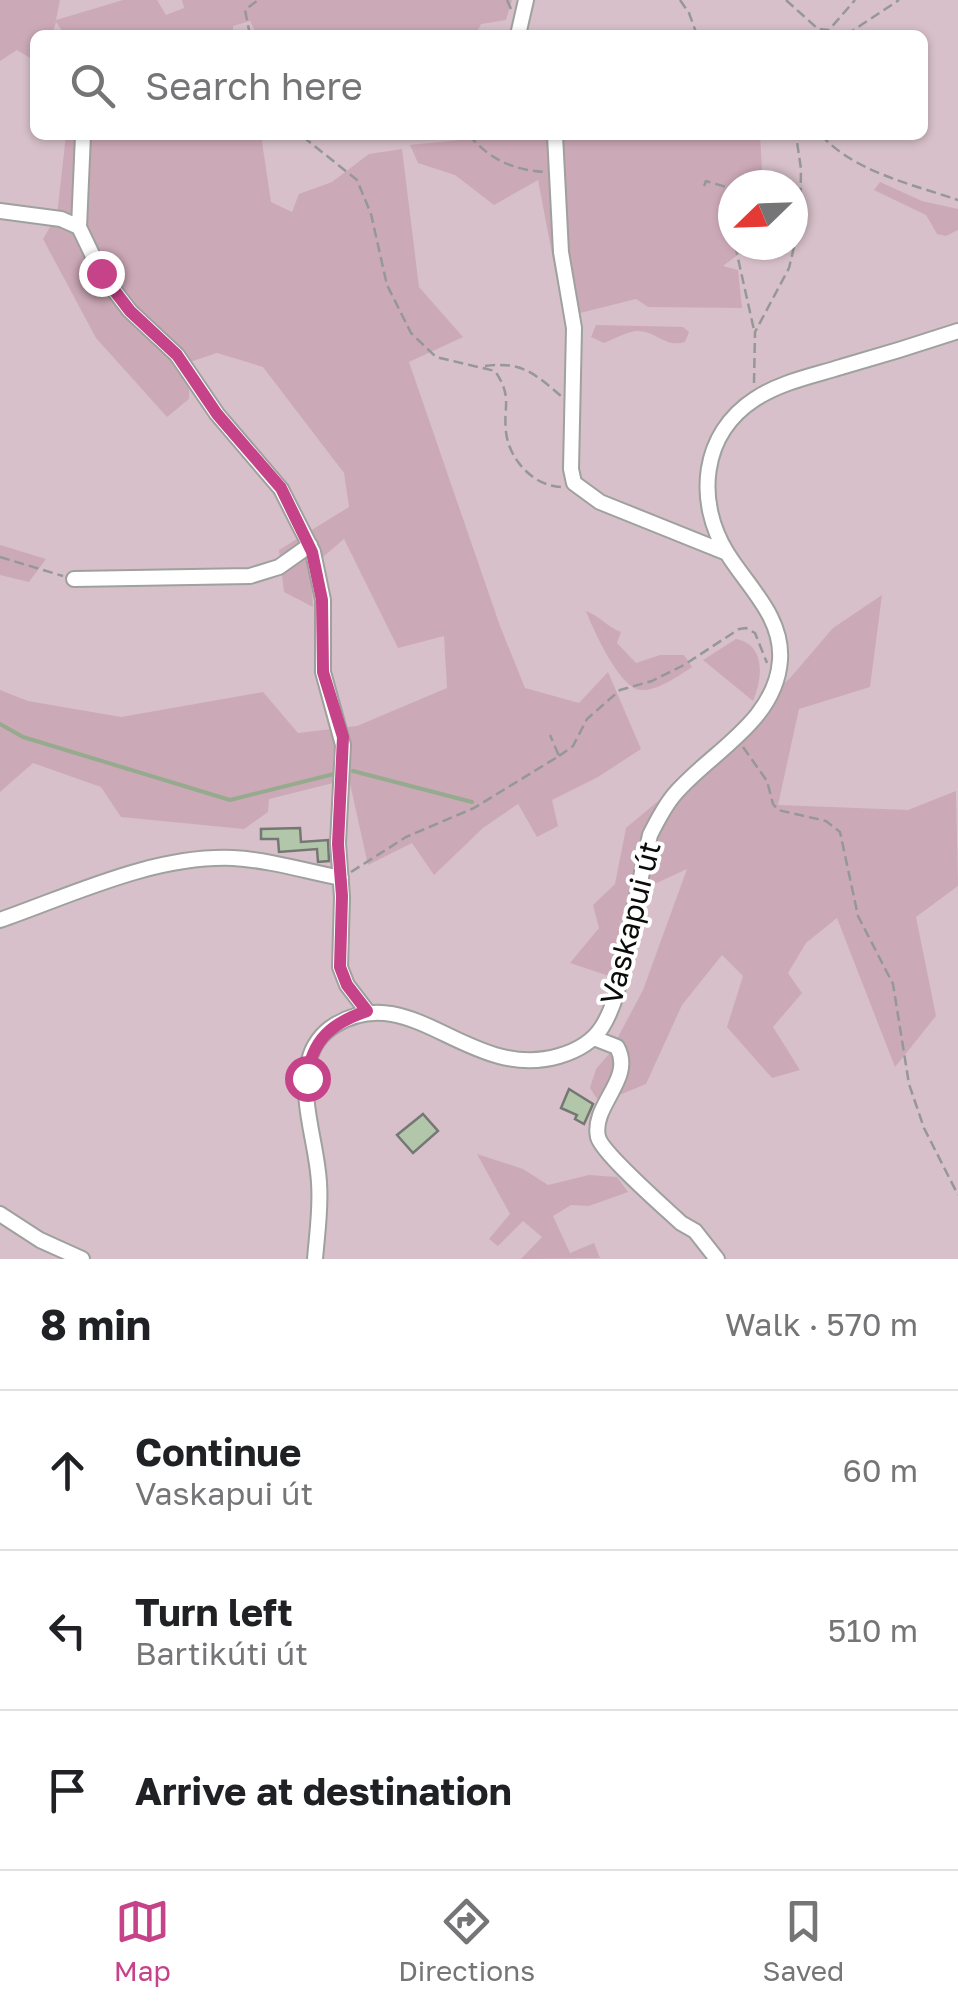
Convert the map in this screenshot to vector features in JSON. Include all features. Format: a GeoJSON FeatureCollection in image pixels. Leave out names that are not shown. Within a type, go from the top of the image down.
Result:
{"type":"FeatureCollection","features":[{"type":"Feature","properties":{"kind":"street"},"geometry":{"type":"LineString","coordinates":[[519,30],[526,0]]}},
{"type":"Feature","properties":{"kind":"street"},"geometry":{"type":"LineString","coordinates":[[83,140],[79,227],[101,273],[130,311],[177,355],[217,414],[281,488],[310,545],[322,600],[323,672],[343,737],[338,844],[340,967],[347,985],[367,1011],[328,1030],[316,1042],[309,1060],[307,1096],[320,1182],[315,1259]]}},
{"type":"Feature","properties":{"kind":"street"},"geometry":{"type":"LineString","coordinates":[[555,140],[561,252],[574,328],[570,469],[574,483],[600,502],[728,553]]}},
{"type":"Feature","properties":{"kind":"street"},"geometry":{"type":"LineString","coordinates":[[0,212],[61,218],[79,227]]}},
{"type":"Feature","properties":{"kind":"street"},"geometry":{"type":"LineString","coordinates":[[777,676],[780,662],[774,624],[728,553],[708,510],[710,453],[722,433],[754,400],[791,382],[958,331]]}},
{"type":"Feature","properties":{"kind":"street"},"geometry":{"type":"LineString","coordinates":[[74,579],[250,576],[279,567],[310,545]]}},
{"type":"Feature","properties":{"kind":"street","name":"Vaskapui út"},"geometry":{"type":"LineString","coordinates":[[367,1011],[402,1015],[510,1060],[549,1059],[569,1053],[594,1038],[617,992],[650,834],[674,794],[735,738],[768,698],[777,676]]}},
{"type":"Feature","properties":{"kind":"street"},"geometry":{"type":"LineString","coordinates":[[0,920],[146,869],[191,861],[264,861],[341,878]]}},
{"type":"Feature","properties":{"kind":"street"},"geometry":{"type":"LineString","coordinates":[[594,1038],[618,1047],[623,1056],[622,1068],[598,1123],[601,1144],[681,1223],[695,1231],[716,1259]]}},
{"type":"Feature","properties":{"kind":"street"},"geometry":{"type":"LineString","coordinates":[[0,1214],[40,1240],[82,1259]]}},
{"type":"Feature","properties":{"kind":"path"},"geometry":{"type":"LineString","coordinates":[[249,30],[246,10],[258,0]]}},
{"type":"Feature","properties":{"kind":"path"},"geometry":{"type":"LineString","coordinates":[[680,0],[695,30]]}},
{"type":"Feature","properties":{"kind":"path"},"geometry":{"type":"LineString","coordinates":[[786,0],[818,30],[829,30],[855,0]]}},
{"type":"Feature","properties":{"kind":"path"},"geometry":{"type":"LineString","coordinates":[[854,30],[900,0]]}},
{"type":"Feature","properties":{"kind":"path"},"geometry":{"type":"LineString","coordinates":[[307,140],[357,180],[371,214],[387,284],[411,333],[436,357],[485,366],[514,364],[572,401]]}},
{"type":"Feature","properties":{"kind":"path"},"geometry":{"type":"LineString","coordinates":[[473,140],[483,152],[508,165],[555,172]]}},
{"type":"Feature","properties":{"kind":"path"},"geometry":{"type":"LineString","coordinates":[[754,332],[789,268],[794,250],[802,192],[797,140]]}},
{"type":"Feature","properties":{"kind":"path"},"geometry":{"type":"LineString","coordinates":[[825,140],[836,152],[862,166],[958,200]]}},
{"type":"Feature","properties":{"kind":"path"},"geometry":{"type":"LineString","coordinates":[[704,186],[706,181],[718,185]]}},
{"type":"Feature","properties":{"kind":"path"},"geometry":{"type":"LineString","coordinates":[[738,260],[754,332],[754,400]]}},
{"type":"Feature","properties":{"kind":"path"},"geometry":{"type":"LineString","coordinates":[[485,366],[495,371],[502,382],[509,405],[506,429],[520,465],[546,486],[559,488],[574,483]]}},
{"type":"Feature","properties":{"kind":"path"},"geometry":{"type":"LineString","coordinates":[[0,557],[74,579]]}},
{"type":"Feature","properties":{"kind":"path"},"geometry":{"type":"LineString","coordinates":[[341,878],[406,838],[474,808],[559,756],[572,746],[587,719],[620,690],[652,681],[684,665],[739,629],[756,633],[767,664],[777,676]]}},
{"type":"Feature","properties":{"kind":"path"},"geometry":{"type":"LineString","coordinates":[[550,735],[559,756]]}},
{"type":"Feature","properties":{"kind":"path"},"geometry":{"type":"LineString","coordinates":[[735,738],[768,781],[778,810],[826,821],[840,832],[858,916],[893,984],[909,1084],[924,1128],[958,1195]]}},
{"type":"Feature","properties":{"kind":"shaded area"},"geometry":{"type":"Polygon","coordinates":[[[0,0],[958,0],[958,1259],[0,1259],[0,0]]]}},
{"type":"Feature","properties":{"kind":"shaded area"},"geometry":{"type":"Polygon","coordinates":[[[0,0],[60,0],[56,20],[123,0],[157,0],[166,15],[184,8],[182,0],[512,0],[506,20],[481,24],[478,30],[254,30],[250,21],[233,26],[233,30],[62,30],[56,22],[54,30],[30,30],[30,58],[17,50],[0,61],[0,0]]]}},
{"type":"Feature","properties":{"kind":"shaded area"},"geometry":{"type":"Polygon","coordinates":[[[65,140],[262,140],[271,202],[292,212],[299,194],[332,182],[369,154],[402,149],[419,287],[463,337],[409,362],[500,626],[525,688],[579,703],[608,672],[641,749],[552,800],[558,826],[537,837],[518,804],[483,828],[434,875],[412,843],[368,865],[349,779],[269,799],[268,812],[244,829],[121,817],[101,787],[33,763],[0,792],[0,690],[28,701],[121,717],[263,692],[298,733],[357,726],[447,688],[444,636],[398,648],[344,539],[310,568],[313,607],[284,592],[279,550],[349,507],[344,473],[263,367],[217,353],[190,362],[189,399],[167,417],[96,338],[43,239],[57,215],[65,140]]]}},
{"type":"Feature","properties":{"kind":"shaded area"},"geometry":{"type":"Polygon","coordinates":[[[460,140],[760,140],[762,170],[718,170],[718,260],[731,260],[723,266],[738,270],[742,308],[648,307],[636,299],[564,317],[538,180],[494,205],[455,175],[418,163],[410,145],[460,140]]]}},
{"type":"Feature","properties":{"kind":"shaded area"},"geometry":{"type":"Polygon","coordinates":[[[880,182],[922,201],[958,209],[958,230],[946,236],[937,234],[926,215],[874,190],[880,182]]]}},
{"type":"Feature","properties":{"kind":"shaded area"},"geometry":{"type":"Polygon","coordinates":[[[596,325],[683,327],[689,332],[685,342],[678,343],[636,331],[604,343],[591,337],[596,325]]]}},
{"type":"Feature","properties":{"kind":"shaded area"},"geometry":{"type":"Polygon","coordinates":[[[0,545],[46,559],[29,582],[0,575],[0,545]]]}},
{"type":"Feature","properties":{"kind":"shaded area"},"geometry":{"type":"Polygon","coordinates":[[[882,595],[870,687],[799,709],[778,805],[908,810],[956,791],[958,886],[916,917],[936,1016],[895,1067],[837,918],[806,943],[788,973],[802,993],[773,1027],[800,1070],[772,1078],[727,1027],[743,976],[722,955],[682,1005],[646,1084],[600,1103],[590,1088],[596,1069],[609,1054],[643,990],[687,869],[635,893],[612,977],[570,963],[599,928],[593,905],[615,884],[626,828],[791,677],[833,628],[882,595]]]}},
{"type":"Feature","properties":{"kind":"shaded area"},"geometry":{"type":"Polygon","coordinates":[[[586,611],[621,632],[617,643],[636,663],[660,655],[684,655],[692,667],[654,688],[633,687],[608,657],[586,611]]]}},
{"type":"Feature","properties":{"kind":"shaded area"},"geometry":{"type":"Polygon","coordinates":[[[736,639],[753,648],[760,664],[753,701],[703,660],[736,639]]]}},
{"type":"Feature","properties":{"kind":"shaded area"},"geometry":{"type":"Polygon","coordinates":[[[477,1154],[523,1169],[548,1185],[589,1175],[617,1177],[628,1192],[589,1206],[571,1205],[553,1216],[570,1253],[594,1243],[600,1258],[521,1259],[542,1237],[523,1221],[498,1246],[489,1239],[510,1214],[477,1154]]]}},
{"type":"Feature","properties":{"kind":"building"},"geometry":{"type":"Polygon","coordinates":[[[300,828],[301,842],[328,840],[329,861],[318,862],[317,849],[279,852],[278,839],[261,839],[261,829],[300,828]]]}},
{"type":"Feature","properties":{"kind":"building"},"geometry":{"type":"Polygon","coordinates":[[[569,1089],[593,1104],[584,1124],[575,1119],[577,1115],[561,1108],[569,1089]]]}},
{"type":"Feature","properties":{"kind":"building"},"geometry":{"type":"Polygon","coordinates":[[[423,1114],[438,1131],[413,1153],[397,1135],[423,1114]]]}},
{"type":"Feature","properties":{"kind":"waterway"},"geometry":{"type":"LineString","coordinates":[[0,724],[23,737],[230,800],[334,774]]}},
{"type":"Feature","properties":{"kind":"waterway"},"geometry":{"type":"LineString","coordinates":[[353,771],[472,802]]}},
{"type":"Feature","properties":{"kind":"route"},"geometry":{"type":"LineString","coordinates":[[101,273],[130,311],[177,355],[217,414],[281,488],[294,509],[319,576],[323,672],[343,737],[338,844],[342,896],[340,967],[347,985],[367,1011],[345,1019],[316,1042],[307,1078]]}}]}
